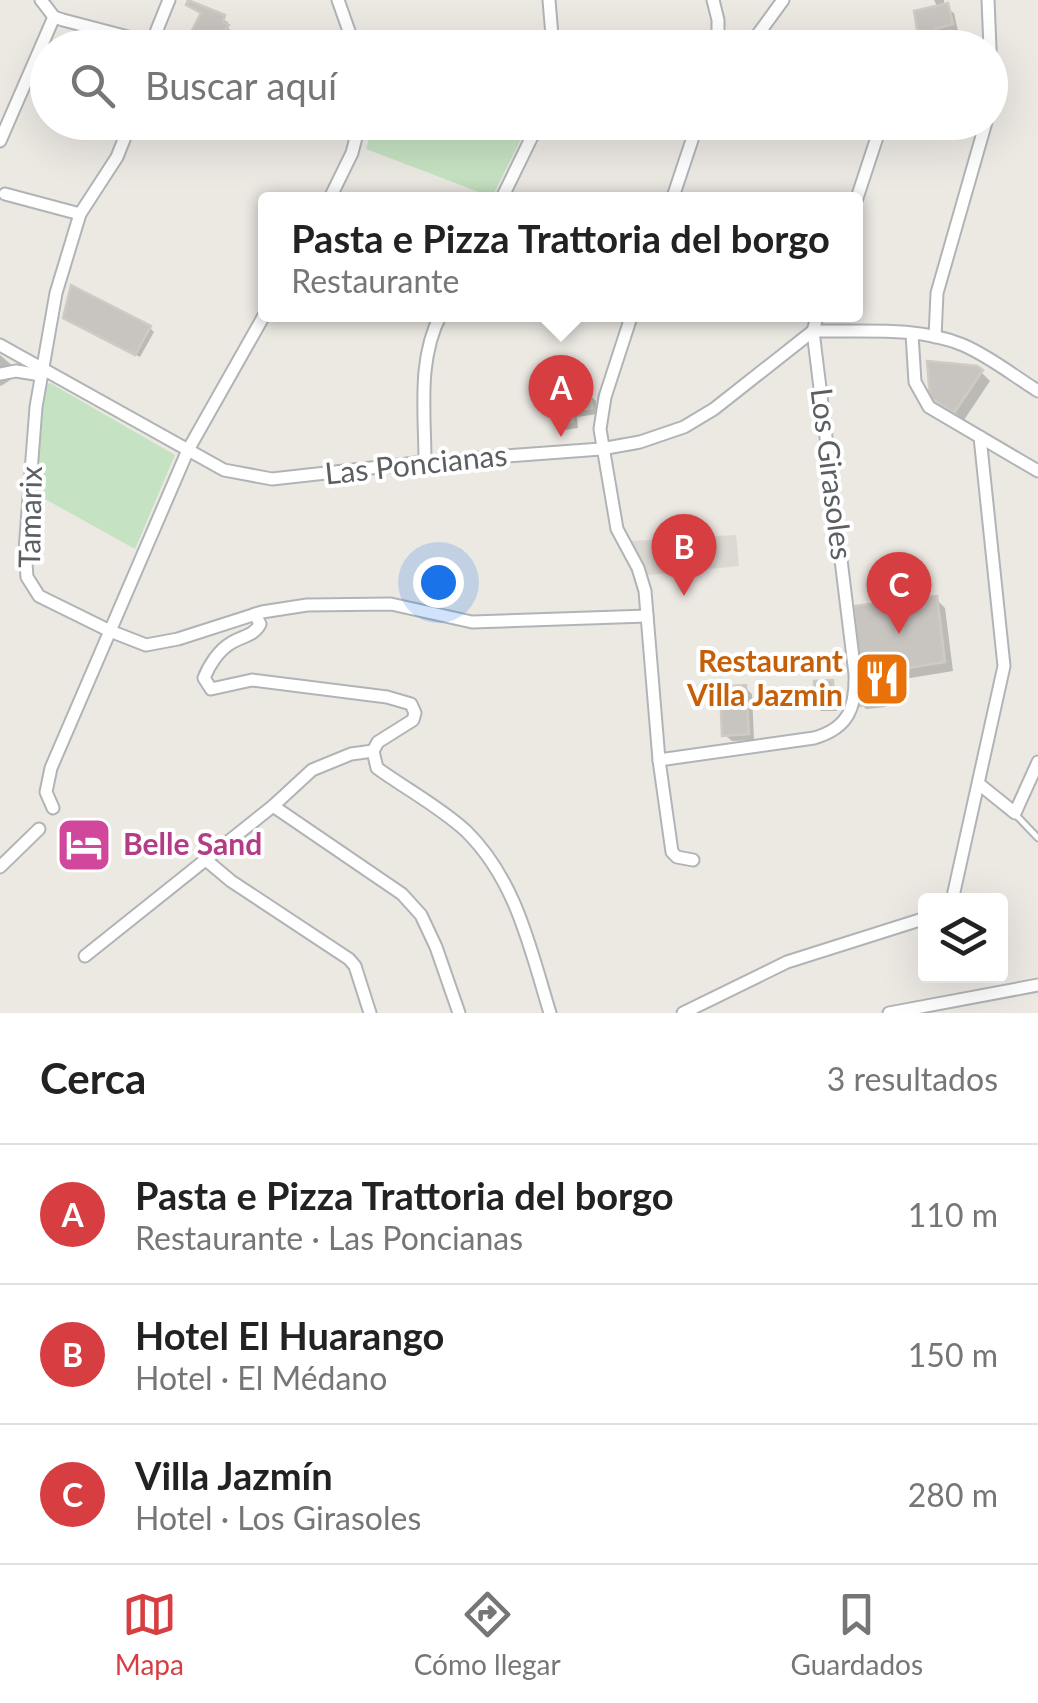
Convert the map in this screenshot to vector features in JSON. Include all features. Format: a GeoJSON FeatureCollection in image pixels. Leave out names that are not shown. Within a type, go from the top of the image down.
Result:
{"type":"FeatureCollection","features":[{"type":"Feature","properties":{"kind":"street"},"geometry":{"type":"LineString","coordinates":[[41,0],[54,16],[101,30]]}},
{"type":"Feature","properties":{"kind":"street"},"geometry":{"type":"LineString","coordinates":[[157,30],[170,0]]}},
{"type":"Feature","properties":{"kind":"street"},"geometry":{"type":"LineString","coordinates":[[338,0],[349,30]]}},
{"type":"Feature","properties":{"kind":"street"},"geometry":{"type":"LineString","coordinates":[[549,0],[551,30]]}},
{"type":"Feature","properties":{"kind":"street"},"geometry":{"type":"LineString","coordinates":[[713,0],[718,30]]}},
{"type":"Feature","properties":{"kind":"street"},"geometry":{"type":"LineString","coordinates":[[761,30],[783,0]]}},
{"type":"Feature","properties":{"kind":"street"},"geometry":{"type":"LineString","coordinates":[[988,0],[989,30]]}},
{"type":"Feature","properties":{"kind":"street"},"geometry":{"type":"LineString","coordinates":[[48,30],[54,16]]}},
{"type":"Feature","properties":{"kind":"street"},"geometry":{"type":"LineString","coordinates":[[0,141],[30,72]]}},
{"type":"Feature","properties":{"kind":"street","name":"Tamarix"},"geometry":{"type":"LineString","coordinates":[[124,140],[117,158],[80,214],[60,276],[42,372],[24,550],[27,577],[38,596],[146,645],[255,614],[307,605],[391,604],[472,622],[647,616]]}},
{"type":"Feature","properties":{"kind":"street"},"geometry":{"type":"LineString","coordinates":[[333,192],[355,140]]}},
{"type":"Feature","properties":{"kind":"street"},"geometry":{"type":"LineString","coordinates":[[505,192],[530,140]]}},
{"type":"Feature","properties":{"kind":"street"},"geometry":{"type":"LineString","coordinates":[[675,192],[692,140]]}},
{"type":"Feature","properties":{"kind":"street"},"geometry":{"type":"LineString","coordinates":[[859,192],[876,140]]}},
{"type":"Feature","properties":{"kind":"street"},"geometry":{"type":"LineString","coordinates":[[935,337],[937,293],[981,140]]}},
{"type":"Feature","properties":{"kind":"street"},"geometry":{"type":"LineString","coordinates":[[5,194],[80,214]]}},
{"type":"Feature","properties":{"kind":"street"},"geometry":{"type":"LineString","coordinates":[[53,808],[46,792],[51,768],[188,450],[260,322]]}},
{"type":"Feature","properties":{"kind":"street"},"geometry":{"type":"LineString","coordinates":[[426,462],[425,359],[437,322]]}},
{"type":"Feature","properties":{"kind":"street"},"geometry":{"type":"LineString","coordinates":[[629,322],[605,397],[601,449],[617,530],[642,578],[672,852],[678,858],[693,860]]}},
{"type":"Feature","properties":{"kind":"street"},"geometry":{"type":"LineString","coordinates":[[816,322],[813,331],[912,334],[967,346],[1038,390]]}},
{"type":"Feature","properties":{"kind":"street","name":"Las Poncianas"},"geometry":{"type":"LineString","coordinates":[[0,345],[42,372],[224,470],[272,479],[601,449],[640,442],[699,418],[813,331]]}},
{"type":"Feature","properties":{"kind":"street","name":"Los Girasoles"},"geometry":{"type":"LineString","coordinates":[[659,760],[814,738],[836,730],[853,711],[855,674],[813,331]]}},
{"type":"Feature","properties":{"kind":"street"},"geometry":{"type":"LineString","coordinates":[[912,334],[912,363],[922,400],[941,415],[1038,470]]}},
{"type":"Feature","properties":{"kind":"street"},"geometry":{"type":"LineString","coordinates":[[0,374],[42,372]]}},
{"type":"Feature","properties":{"kind":"street"},"geometry":{"type":"LineString","coordinates":[[954,893],[1004,666],[980,437]]}},
{"type":"Feature","properties":{"kind":"street"},"geometry":{"type":"LineString","coordinates":[[255,614],[259,628],[223,648],[207,670],[206,684],[220,690],[252,680],[387,697],[411,704],[413,720],[378,742],[373,752],[377,768],[464,830],[501,874],[516,903],[550,1013]]}},
{"type":"Feature","properties":{"kind":"street"},"geometry":{"type":"LineString","coordinates":[[85,956],[326,762],[373,752]]}},
{"type":"Feature","properties":{"kind":"street"},"geometry":{"type":"LineString","coordinates":[[979,784],[1013,813],[1021,806],[1038,762]]}},
{"type":"Feature","properties":{"kind":"street"},"geometry":{"type":"LineString","coordinates":[[273,806],[402,894],[421,916],[436,947],[459,1013]]}},
{"type":"Feature","properties":{"kind":"street"},"geometry":{"type":"LineString","coordinates":[[0,867],[39,829]]}},
{"type":"Feature","properties":{"kind":"street"},"geometry":{"type":"LineString","coordinates":[[206,860],[350,959],[370,1013]]}},
{"type":"Feature","properties":{"kind":"street"},"geometry":{"type":"LineString","coordinates":[[683,1013],[787,962],[918,921]]}},
{"type":"Feature","properties":{"kind":"street"},"geometry":{"type":"LineString","coordinates":[[889,1013],[1038,986]]}},
{"type":"Feature","properties":{"kind":"lane"},"geometry":{"type":"LineString","coordinates":[[1013,813],[1038,838]]}},
{"type":"Feature","properties":{"kind":"shaded area"},"geometry":{"type":"Polygon","coordinates":[[[736,535],[739,566],[648,575],[631,541],[736,535]]]}},
{"type":"Feature","properties":{"kind":"green space"},"geometry":{"type":"Polygon","coordinates":[[[369,140],[520,140],[494,192],[479,192],[366,149],[369,140]]]}},
{"type":"Feature","properties":{"kind":"green space"},"geometry":{"type":"Polygon","coordinates":[[[50,383],[175,455],[135,549],[36,494],[45,386],[50,383]]]}},
{"type":"Feature","properties":{"kind":"building"},"geometry":{"type":"Polygon","coordinates":[[[188,0],[225,15],[223,22],[229,25],[226,30],[192,30],[201,13],[186,5],[188,0]]]}},
{"type":"Feature","properties":{"kind":"building"},"geometry":{"type":"Polygon","coordinates":[[[948,3],[953,24],[917,30],[914,11],[948,3]]]}},
{"type":"Feature","properties":{"kind":"building"},"geometry":{"type":"Polygon","coordinates":[[[71,285],[151,326],[135,355],[63,318],[71,285]]]}},
{"type":"Feature","properties":{"kind":"building"},"geometry":{"type":"Polygon","coordinates":[[[927,361],[983,370],[954,413],[930,397],[927,361]]]}},
{"type":"Feature","properties":{"kind":"building"},"geometry":{"type":"Polygon","coordinates":[[[590,392],[592,408],[572,411],[573,422],[556,424],[553,396],[590,392]]]}},
{"type":"Feature","properties":{"kind":"building"},"geometry":{"type":"Polygon","coordinates":[[[918,567],[920,587],[891,590],[889,570],[918,567]]]}},
{"type":"Feature","properties":{"kind":"building"},"geometry":{"type":"Polygon","coordinates":[[[937,596],[945,662],[860,676],[854,606],[937,596]]]}},
{"type":"Feature","properties":{"kind":"building"},"geometry":{"type":"Polygon","coordinates":[[[833,680],[834,708],[814,708],[814,681],[833,680]]]}},
{"type":"Feature","properties":{"kind":"building"},"geometry":{"type":"Polygon","coordinates":[[[860,682],[883,682],[883,703],[860,706],[860,682]]]}},
{"type":"Feature","properties":{"kind":"building"},"geometry":{"type":"Polygon","coordinates":[[[746,685],[749,734],[722,736],[720,687],[746,685]]]}},
{"type":"Feature","properties":{"kind":"place","name":"Pasta e Pizza Trattoria del borgo"},"geometry":{"type":"Point","coordinates":[561,437]}},
{"type":"Feature","properties":{"kind":"place","name":"Hotel El Huarango"},"geometry":{"type":"Point","coordinates":[684,596]}},
{"type":"Feature","properties":{"kind":"place","name":"Villa Jazmín"},"geometry":{"type":"Point","coordinates":[899,634]}},
{"type":"Feature","properties":{"kind":"place","name":"Restaurant Villa Jazmin"},"geometry":{"type":"Point","coordinates":[882,679]}},
{"type":"Feature","properties":{"kind":"place","name":"Belle Sand"},"geometry":{"type":"Point","coordinates":[84,845]}}]}
